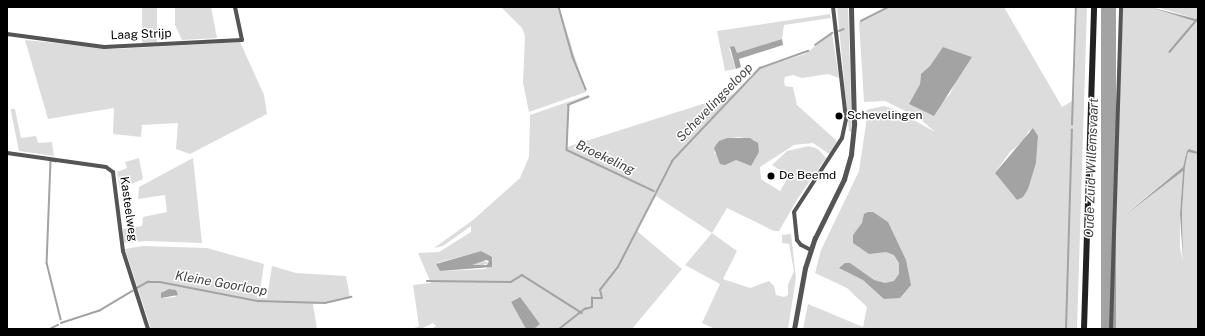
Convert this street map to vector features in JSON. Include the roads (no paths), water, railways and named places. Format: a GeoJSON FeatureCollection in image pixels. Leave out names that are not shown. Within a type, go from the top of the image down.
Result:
{"type":"FeatureCollection","features":[{"type":"Feature","properties":{"kind":"main road"},"geometry":{"type":"LineString","coordinates":[[1084,329],[1094,7]]}},
{"type":"Feature","properties":{"kind":"street","name":"Laag Strijp"},"geometry":{"type":"LineString","coordinates":[[7,34],[104,46],[242,40],[235,7]]}},
{"type":"Feature","properties":{"kind":"street"},"geometry":{"type":"LineString","coordinates":[[811,250],[801,245],[797,240],[794,212],[842,138],[846,119],[833,7]]}},
{"type":"Feature","properties":{"kind":"street"},"geometry":{"type":"LineString","coordinates":[[794,329],[800,289],[811,250],[844,179],[851,154],[854,123],[851,7]]}},
{"type":"Feature","properties":{"kind":"street"},"geometry":{"type":"LineString","coordinates":[[1111,329],[1121,7]]}},
{"type":"Feature","properties":{"kind":"street","name":"Kasteelweg"},"geometry":{"type":"LineString","coordinates":[[7,154],[106,167],[113,172],[123,251],[148,329]]}},
{"type":"Feature","properties":{"kind":"waterway","name":"Broekeling"},"geometry":{"type":"LineString","coordinates":[[559,7],[573,57],[586,90]]}},
{"type":"Feature","properties":{"kind":"waterway","name":"Schevelingseloop"},"geometry":{"type":"LineString","coordinates":[[861,21],[888,7]]}},
{"type":"Feature","properties":{"kind":"waterway"},"geometry":{"type":"LineString","coordinates":[[1072,125],[1076,7]]}},
{"type":"Feature","properties":{"kind":"waterway","name":"Schevelingseloop"},"geometry":{"type":"LineString","coordinates":[[839,31],[844,29]]}},
{"type":"Feature","properties":{"kind":"waterway","name":"Schevelingseloop"},"geometry":{"type":"LineString","coordinates":[[815,45],[832,33]]}},
{"type":"Feature","properties":{"kind":"waterway","name":"Schevelingseloop"},"geometry":{"type":"LineString","coordinates":[[656,193],[672,161],[760,68],[808,51]]}},
{"type":"Feature","properties":{"kind":"waterway","name":"Broekeling"},"geometry":{"type":"LineString","coordinates":[[589,97],[569,105],[567,150],[654,191]]}},
{"type":"Feature","properties":{"kind":"waterway"},"geometry":{"type":"LineString","coordinates":[[1066,329],[1072,130]]}},
{"type":"Feature","properties":{"kind":"waterway"},"geometry":{"type":"LineString","coordinates":[[56,162],[51,161],[47,263],[61,319]]}},
{"type":"Feature","properties":{"kind":"waterway","name":"Schevelingseloop"},"geometry":{"type":"LineString","coordinates":[[559,329],[585,309],[592,307],[592,298],[602,298],[600,290],[618,267],[655,195]]}},
{"type":"Feature","properties":{"kind":"waterway"},"geometry":{"type":"LineString","coordinates":[[427,281],[511,282],[522,275],[582,313]]}},
{"type":"Feature","properties":{"kind":"waterway","name":"Kleine Goorloop"},"geometry":{"type":"LineString","coordinates":[[137,288],[148,282],[160,282],[258,301],[325,303],[351,297]]}},
{"type":"Feature","properties":{"kind":"waterway","name":"Kleine Goorloop"},"geometry":{"type":"LineString","coordinates":[[61,323],[99,311],[132,291]]}},
{"type":"Feature","properties":{"kind":"waterway","name":"Kleine Goorloop"},"geometry":{"type":"LineString","coordinates":[[50,329],[58,325]]}},
{"type":"Feature","properties":{"kind":"place","name":"Schevelingen"},"geometry":{"type":"Point","coordinates":[839,116]}},
{"type":"Feature","properties":{"kind":"place","name":"De Beemd"},"geometry":{"type":"Point","coordinates":[771,176]}},
{"type":"Feature","properties":{"kind":"water label","name":"Oude Zuid-Willemsvaart"},"geometry":{"type":"Point","coordinates":[1092,168]}}]}
